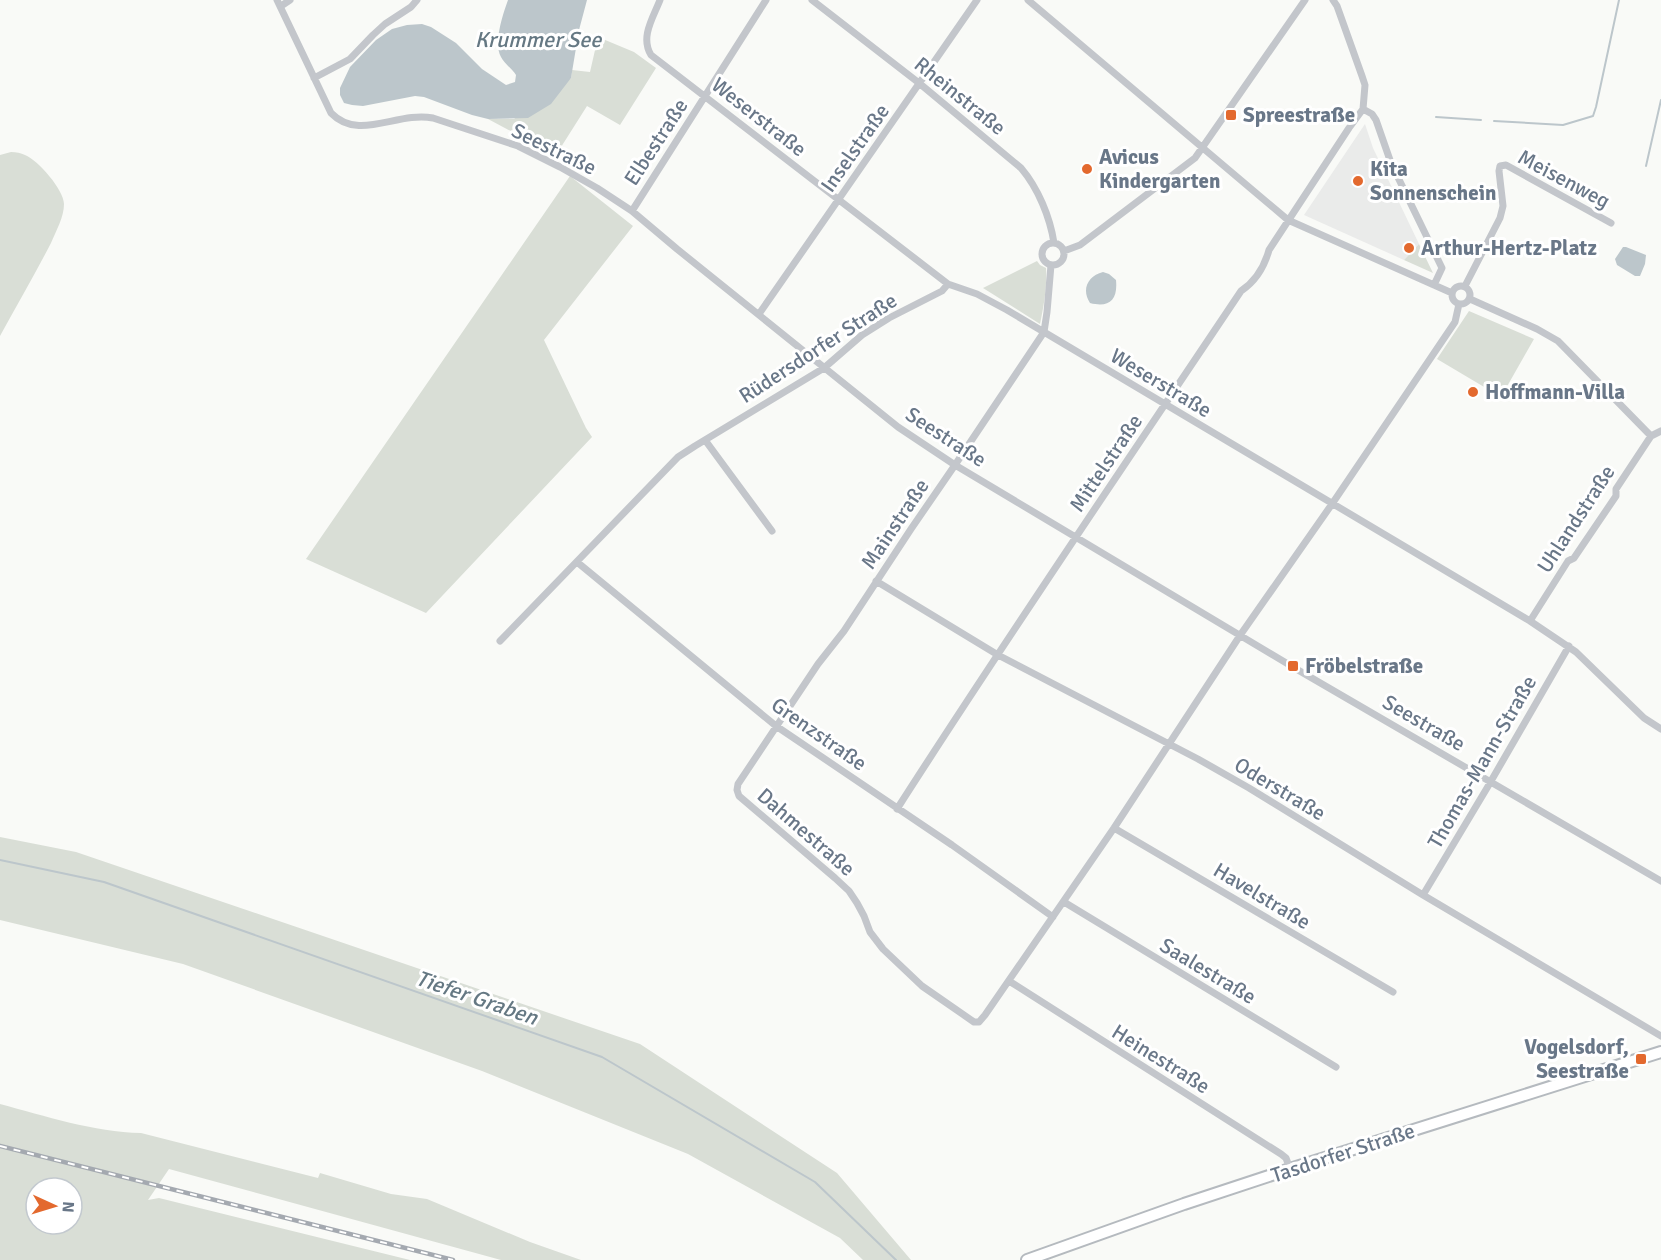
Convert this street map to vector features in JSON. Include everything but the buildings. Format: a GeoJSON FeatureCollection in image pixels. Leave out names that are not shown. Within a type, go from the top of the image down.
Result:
{"type":"FeatureCollection","features":[{"type":"Feature","properties":{"kind":"main road","name":"Tasdorfer Straße"},"geometry":{"type":"LineString","coordinates":[[1027,1260],[1290,1169],[1661,1052]]}},
{"type":"Feature","properties":{"kind":"street"},"geometry":{"type":"LineString","coordinates":[[279,3],[290,0]]}},
{"type":"Feature","properties":{"kind":"street"},"geometry":{"type":"LineString","coordinates":[[314,78],[350,59],[373,34],[411,7],[417,0]]}},
{"type":"Feature","properties":{"kind":"street","name":"Weserstraße"},"geometry":{"type":"LineString","coordinates":[[660,0],[646,39],[651,55],[948,284],[977,294],[1044,332],[1530,621],[1569,646],[1644,718],[1661,729]]}},
{"type":"Feature","properties":{"kind":"street","name":"Elbestraße"},"geometry":{"type":"LineString","coordinates":[[632,211],[766,0]]}},
{"type":"Feature","properties":{"kind":"street","name":"Rheinstraße"},"geometry":{"type":"LineString","coordinates":[[812,0],[1009,156],[1030,178],[1040,198],[1054,243]]}},
{"type":"Feature","properties":{"kind":"street","name":"Inselstraße"},"geometry":{"type":"LineString","coordinates":[[759,314],[977,0]]}},
{"type":"Feature","properties":{"kind":"street"},"geometry":{"type":"LineString","coordinates":[[1028,0],[1288,220],[1452,293]]}},
{"type":"Feature","properties":{"kind":"street"},"geometry":{"type":"LineString","coordinates":[[1064,251],[1080,245],[1195,158],[1305,0]]}},
{"type":"Feature","properties":{"kind":"street"},"geometry":{"type":"LineString","coordinates":[[1333,0],[1338,6],[1365,85],[1363,109],[1372,114],[1376,120],[1391,163],[1442,268],[1434,285]]}},
{"type":"Feature","properties":{"kind":"street","name":"Seestraße"},"geometry":{"type":"LineString","coordinates":[[279,3],[331,113],[338,120],[348,124],[367,126],[412,117],[433,118],[529,151],[597,188],[632,211],[898,427],[956,465],[1326,686],[1661,880]]}},
{"type":"Feature","properties":{"kind":"street","name":"Mittelstraße"},"geometry":{"type":"LineString","coordinates":[[897,809],[1076,536],[1241,291],[1252,284],[1265,265],[1269,250],[1363,109]]}},
{"type":"Feature","properties":{"kind":"street","name":"Meisenweg"},"geometry":{"type":"LineString","coordinates":[[1465,286],[1500,219],[1503,206],[1500,166],[1506,165],[1611,223]]}},
{"type":"Feature","properties":{"kind":"street"},"geometry":{"type":"LineString","coordinates":[[1054,243],[1060,245],[1064,251],[1061,261],[1051,265],[1043,260],[1041,253],[1044,246],[1054,243]]}},
{"type":"Feature","properties":{"kind":"street","name":"Mainstraße"},"geometry":{"type":"LineString","coordinates":[[737,790],[738,784],[776,726],[818,664],[844,632],[876,580],[1044,332],[1051,265]]}},
{"type":"Feature","properties":{"kind":"street","name":"Rüdersdorfer Straße"},"geometry":{"type":"LineString","coordinates":[[500,642],[678,458],[824,368],[862,335],[889,318],[942,291],[948,284]]}},
{"type":"Feature","properties":{"kind":"street"},"geometry":{"type":"LineString","coordinates":[[1457,286],[1465,286],[1471,293],[1470,299],[1459,304],[1453,300],[1452,293],[1457,286]]}},
{"type":"Feature","properties":{"kind":"street"},"geometry":{"type":"LineString","coordinates":[[1470,299],[1558,341],[1651,436],[1661,431]]}},
{"type":"Feature","properties":{"kind":"street"},"geometry":{"type":"LineString","coordinates":[[1009,981],[1114,828],[1241,634],[1455,322],[1459,304]]}},
{"type":"Feature","properties":{"kind":"street","name":"Uhlandstraße"},"geometry":{"type":"LineString","coordinates":[[1530,621],[1568,561],[1574,558],[1616,496],[1616,489],[1651,436]]}},
{"type":"Feature","properties":{"kind":"street"},"geometry":{"type":"LineString","coordinates":[[705,440],[772,531]]}},
{"type":"Feature","properties":{"kind":"street","name":"Grenzstraße"},"geometry":{"type":"LineString","coordinates":[[577,562],[776,726],[952,845],[1053,918]]}},
{"type":"Feature","properties":{"kind":"street","name":"Oderstraße"},"geometry":{"type":"LineString","coordinates":[[876,580],[998,655],[1198,759],[1248,788],[1661,1036]]}},
{"type":"Feature","properties":{"kind":"street","name":"Thomas-Mann-Straße"},"geometry":{"type":"LineString","coordinates":[[1423,895],[1569,646]]}},
{"type":"Feature","properties":{"kind":"street","name":"Dahmestraße"},"geometry":{"type":"LineString","coordinates":[[737,790],[739,796],[849,891],[864,916],[870,932],[901,967],[922,986],[969,1019],[979,1022],[1009,981]]}},
{"type":"Feature","properties":{"kind":"street","name":"Havelstraße"},"geometry":{"type":"LineString","coordinates":[[1114,828],[1393,992]]}},
{"type":"Feature","properties":{"kind":"street","name":"Saalestraße"},"geometry":{"type":"LineString","coordinates":[[1064,902],[1336,1067]]}},
{"type":"Feature","properties":{"kind":"street","name":"Heinestraße"},"geometry":{"type":"LineString","coordinates":[[1009,981],[1281,1154],[1286,1158],[1290,1169]]}},
{"type":"Feature","properties":{"kind":"shaded area"},"geometry":{"type":"Polygon","coordinates":[[[598,37],[634,52],[656,68],[620,125],[587,106],[556,155],[488,119],[514,119],[571,78],[572,70],[590,72],[598,37]]]}},
{"type":"Feature","properties":{"kind":"shaded area","name":"Kita Sonnenschein"},"geometry":{"type":"Polygon","coordinates":[[[1365,124],[1373,148],[1419,244],[1404,260],[1304,215],[1365,124]]]}},
{"type":"Feature","properties":{"kind":"shaded area"},"geometry":{"type":"Polygon","coordinates":[[[11,152],[25,155],[43,169],[60,191],[64,209],[51,243],[0,336],[0,155],[11,152]]]}},
{"type":"Feature","properties":{"kind":"shaded area"},"geometry":{"type":"Polygon","coordinates":[[[570,176],[633,226],[544,340],[592,437],[426,613],[306,559],[570,176]]]}},
{"type":"Feature","properties":{"kind":"shaded area"},"geometry":{"type":"Polygon","coordinates":[[[1419,244],[1433,273],[1404,260],[1419,244]]]}},
{"type":"Feature","properties":{"kind":"shaded area"},"geometry":{"type":"Polygon","coordinates":[[[1037,261],[1046,268],[1045,296],[1040,324],[983,288],[1037,261]]]}},
{"type":"Feature","properties":{"kind":"shaded area"},"geometry":{"type":"Polygon","coordinates":[[[1469,311],[1534,339],[1501,397],[1437,359],[1469,311]]]}},
{"type":"Feature","properties":{"kind":"shaded area"},"geometry":{"type":"Polygon","coordinates":[[[0,837],[76,852],[640,1044],[837,1173],[911,1260],[863,1260],[840,1238],[688,1154],[482,1071],[183,964],[0,920],[0,837]]]}},
{"type":"Feature","properties":{"kind":"shaded area"},"geometry":{"type":"Polygon","coordinates":[[[0,1104],[88,1127],[141,1133],[318,1178],[320,1173],[391,1194],[427,1199],[530,1242],[581,1260],[501,1260],[169,1169],[148,1200],[159,1198],[410,1260],[0,1260],[0,1104]]]}},
{"type":"Feature","properties":{"kind":"water","name":"Krummer See"},"geometry":{"type":"Polygon","coordinates":[[[508,0],[587,0],[579,30],[571,78],[551,104],[528,118],[488,119],[415,96],[363,106],[344,103],[340,95],[340,88],[350,67],[376,40],[392,29],[407,25],[422,24],[431,27],[456,43],[482,69],[506,85],[515,82],[516,75],[501,57],[498,44],[508,0]]]}},
{"type":"Feature","properties":{"kind":"water"},"geometry":{"type":"Polygon","coordinates":[[[1623,247],[1646,255],[1640,276],[1635,276],[1617,265],[1615,259],[1623,247]]]}},
{"type":"Feature","properties":{"kind":"water"},"geometry":{"type":"Polygon","coordinates":[[[1103,272],[1116,280],[1114,297],[1107,303],[1090,303],[1086,293],[1087,284],[1093,277],[1103,272]]]}},
{"type":"Feature","properties":{"kind":"waterway"},"geometry":{"type":"LineString","coordinates":[[1494,121],[1563,125],[1593,116],[1619,0]]}},
{"type":"Feature","properties":{"kind":"waterway"},"geometry":{"type":"LineString","coordinates":[[1646,166],[1661,100]]}},
{"type":"Feature","properties":{"kind":"waterway"},"geometry":{"type":"LineString","coordinates":[[1436,117],[1481,120]]}},
{"type":"Feature","properties":{"kind":"waterway","name":"Tiefer Graben"},"geometry":{"type":"LineString","coordinates":[[0,860],[104,882],[602,1057],[815,1182],[896,1260]]}},
{"type":"Feature","properties":{"kind":"railway"},"geometry":{"type":"LineString","coordinates":[[0,1146],[453,1260]]}},
{"type":"Feature","properties":{"kind":"place","name":"Spreestraße"},"geometry":{"type":"Point","coordinates":[1231,115]}},
{"type":"Feature","properties":{"kind":"place","name":"Avicus Kindergarten"},"geometry":{"type":"Point","coordinates":[1087,169]}},
{"type":"Feature","properties":{"kind":"place","name":"Kita Sonnenschein"},"geometry":{"type":"Point","coordinates":[1358,181]}},
{"type":"Feature","properties":{"kind":"place","name":"Arthur-Hertz-Platz"},"geometry":{"type":"Point","coordinates":[1409,248]}},
{"type":"Feature","properties":{"kind":"place","name":"Hoffmann-Villa"},"geometry":{"type":"Point","coordinates":[1473,392]}},
{"type":"Feature","properties":{"kind":"place","name":"Fröbelstraße"},"geometry":{"type":"Point","coordinates":[1293,666]}},
{"type":"Feature","properties":{"kind":"place","name":"Vogelsdorf, Seestraße"},"geometry":{"type":"Point","coordinates":[1641,1059]}}]}
